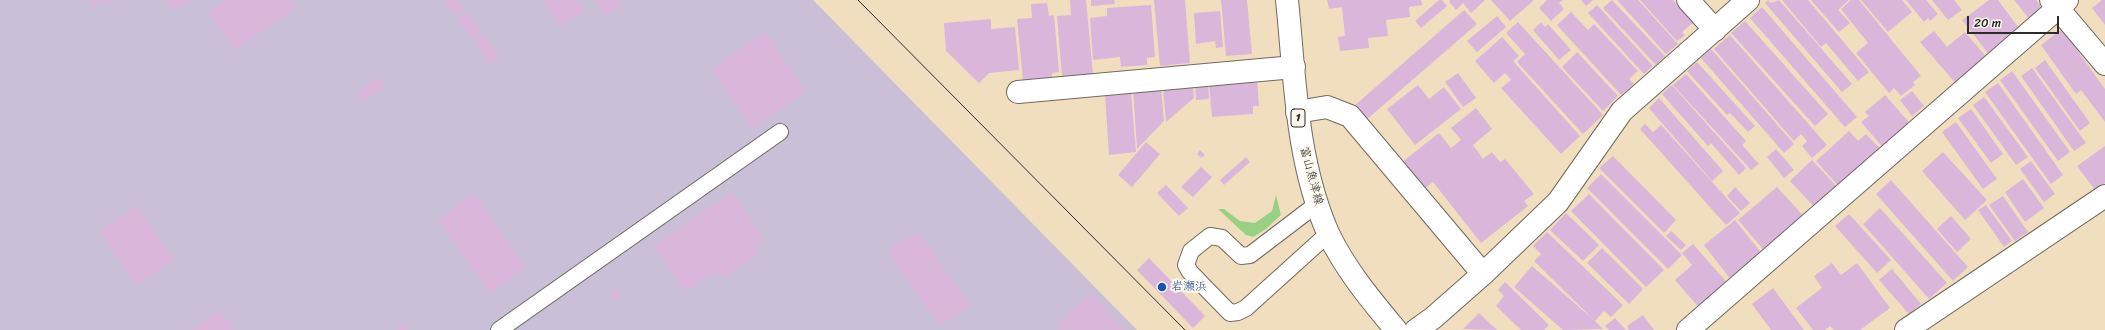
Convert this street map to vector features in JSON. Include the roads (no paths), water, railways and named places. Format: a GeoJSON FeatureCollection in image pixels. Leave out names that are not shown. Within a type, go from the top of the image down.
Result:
{"type":"FeatureCollection","features":[{"type":"Feature","properties":{"kind":"street","name":"富山魚津線"},"geometry":{"type":"LineString","coordinates":[[1287,0],[1297,112],[1306,167],[1317,204],[1329,233],[1344,262],[1396,330]]}},
{"type":"Feature","properties":{"kind":"street"},"geometry":{"type":"LineString","coordinates":[[1688,0],[1715,30]]}},
{"type":"Feature","properties":{"kind":"street"},"geometry":{"type":"LineString","coordinates":[[1416,330],[1433,318],[1483,274],[1558,202],[1622,111],[1748,0]]}},
{"type":"Feature","properties":{"kind":"street"},"geometry":{"type":"LineString","coordinates":[[1688,330],[2059,3],[2105,64]]}},
{"type":"Feature","properties":{"kind":"street"},"geometry":{"type":"LineString","coordinates":[[1018,92],[1294,67]]}},
{"type":"Feature","properties":{"kind":"street"},"geometry":{"type":"LineString","coordinates":[[1297,112],[1327,107],[1350,116],[1483,274]]}},
{"type":"Feature","properties":{"kind":"street"},"geometry":{"type":"LineString","coordinates":[[1906,330],[2105,196]]}},
{"type":"Feature","properties":{"kind":"lane"},"geometry":{"type":"LineString","coordinates":[[499,330],[780,132]]}},
{"type":"Feature","properties":{"kind":"lane"},"geometry":{"type":"LineString","coordinates":[[1317,204],[1250,255],[1241,256],[1222,238],[1210,236],[1191,251],[1186,265],[1190,272],[1230,313],[1238,312],[1246,308],[1329,233]]}},
{"type":"Feature","properties":{"kind":"tram line"},"geometry":{"type":"LineString","coordinates":[[858,0],[1185,330]]}},
{"type":"Feature","properties":{"kind":"place","name":"岩瀬浜"},"geometry":{"type":"Point","coordinates":[1162,287]}}]}
